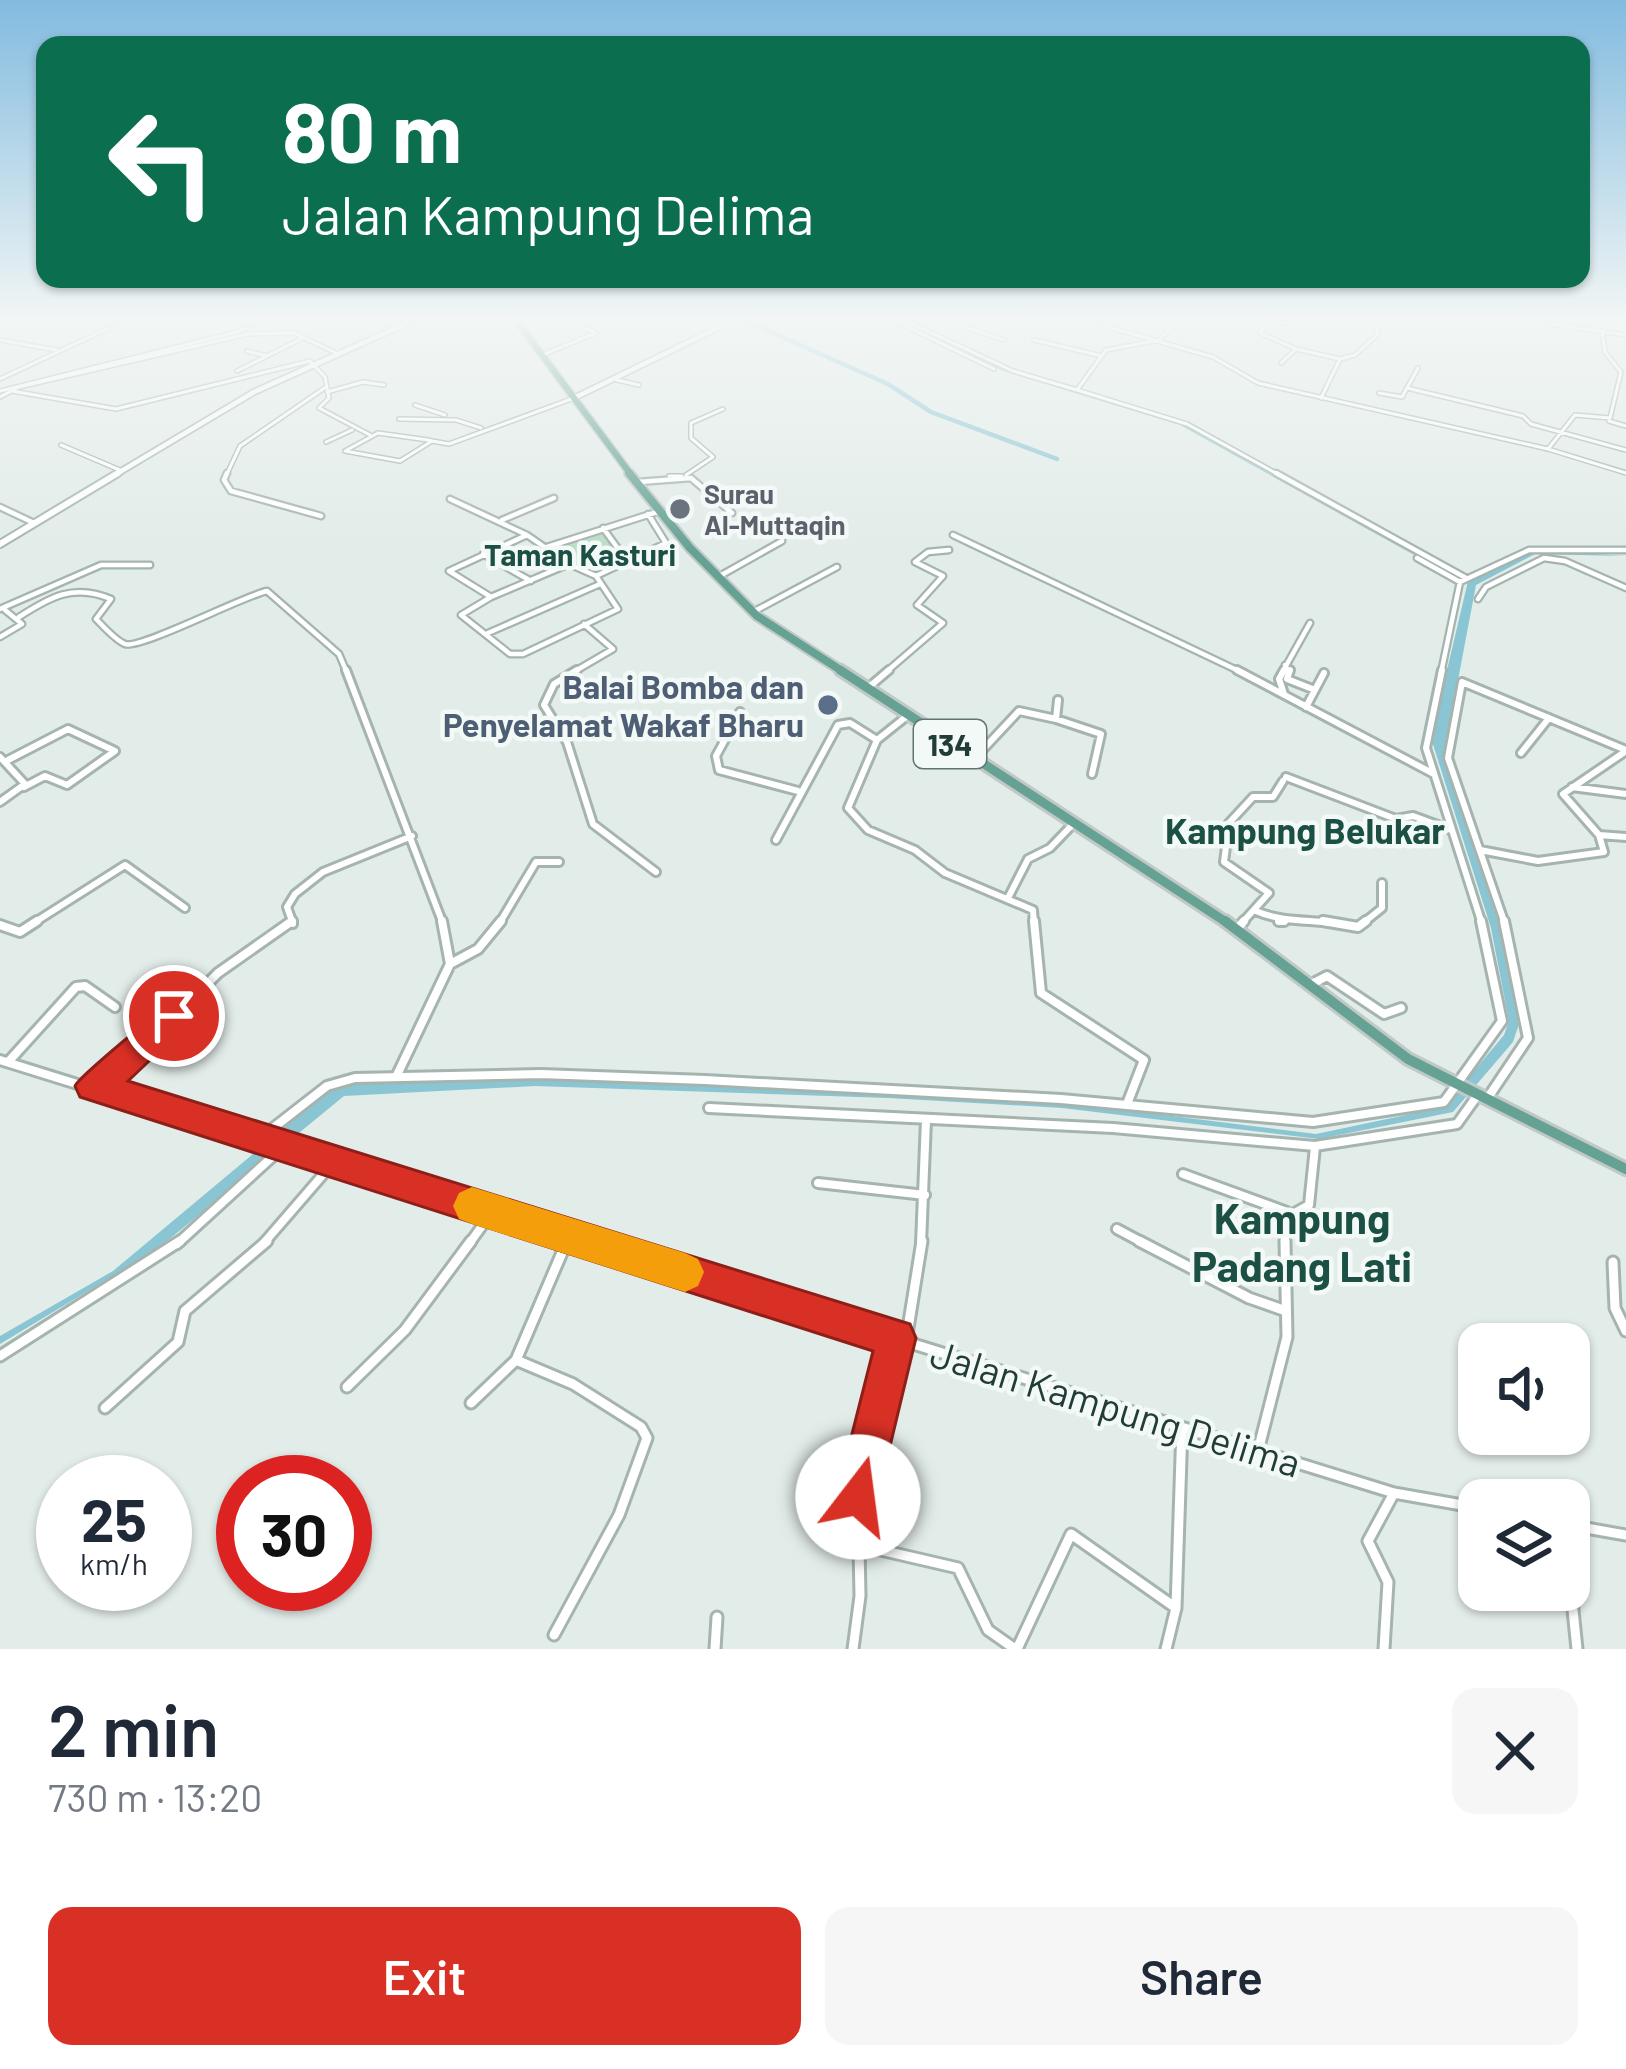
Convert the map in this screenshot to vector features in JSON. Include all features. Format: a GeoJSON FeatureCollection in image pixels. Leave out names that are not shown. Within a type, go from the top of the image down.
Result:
{"type":"FeatureCollection","features":[{"type":"Feature","properties":{"kind":"main road","name":"134"},"geometry":{"type":"LineString","coordinates":[[574,398],[716,578],[753,612],[1237,929],[1348,1016],[1459,1087],[1626,1169]]}},
{"type":"Feature","properties":{"kind":"street"},"geometry":{"type":"LineString","coordinates":[[44,397],[111,409],[164,397]]}},
{"type":"Feature","properties":{"kind":"street"},"geometry":{"type":"LineString","coordinates":[[0,544],[247,397]]}},
{"type":"Feature","properties":{"kind":"street"},"geometry":{"type":"LineString","coordinates":[[315,397],[240,446],[224,479],[230,491],[321,516]]}},
{"type":"Feature","properties":{"kind":"street"},"geometry":{"type":"LineString","coordinates":[[326,442],[358,425],[319,408],[328,397]]}},
{"type":"Feature","properties":{"kind":"street"},"geometry":{"type":"LineString","coordinates":[[1102,397],[1187,424],[1463,580]]}},
{"type":"Feature","properties":{"kind":"street"},"geometry":{"type":"LineString","coordinates":[[1317,397],[1548,449],[1626,473]]}},
{"type":"Feature","properties":{"kind":"street"},"geometry":{"type":"LineString","coordinates":[[1444,397],[1523,416],[1558,432],[1626,450]]}},
{"type":"Feature","properties":{"kind":"street"},"geometry":{"type":"LineString","coordinates":[[1606,420],[1618,397]]}},
{"type":"Feature","properties":{"kind":"street"},"geometry":{"type":"LineString","coordinates":[[352,430],[449,444],[574,398]]}},
{"type":"Feature","properties":{"kind":"street"},"geometry":{"type":"LineString","coordinates":[[415,406],[482,429]]}},
{"type":"Feature","properties":{"kind":"street"},"geometry":{"type":"LineString","coordinates":[[638,482],[686,475],[713,457],[692,438],[691,423],[722,409]]}},
{"type":"Feature","properties":{"kind":"street"},"geometry":{"type":"LineString","coordinates":[[1548,449],[1575,415],[1626,426]]}},
{"type":"Feature","properties":{"kind":"street"},"geometry":{"type":"LineString","coordinates":[[399,419],[422,423],[448,416]]}},
{"type":"Feature","properties":{"kind":"street"},"geometry":{"type":"LineString","coordinates":[[370,435],[345,452],[400,461],[433,441]]}},
{"type":"Feature","properties":{"kind":"street"},"geometry":{"type":"LineString","coordinates":[[61,446],[122,471]]}},
{"type":"Feature","properties":{"kind":"street"},"geometry":{"type":"LineString","coordinates":[[686,475],[707,484],[732,513]]}},
{"type":"Feature","properties":{"kind":"street"},"geometry":{"type":"LineString","coordinates":[[500,520],[554,498]]}},
{"type":"Feature","properties":{"kind":"street"},"geometry":{"type":"LineString","coordinates":[[450,499],[500,520],[596,576],[617,608],[516,655],[504,652],[488,633],[460,615],[569,564]]}},
{"type":"Feature","properties":{"kind":"street"},"geometry":{"type":"LineString","coordinates":[[0,507],[34,523]]}},
{"type":"Feature","properties":{"kind":"street"},"geometry":{"type":"LineString","coordinates":[[544,548],[660,511]]}},
{"type":"Feature","properties":{"kind":"street"},"geometry":{"type":"LineString","coordinates":[[596,576],[668,541],[648,514]]}},
{"type":"Feature","properties":{"kind":"street"},"geometry":{"type":"LineString","coordinates":[[603,528],[627,561]]}},
{"type":"Feature","properties":{"kind":"street"},"geometry":{"type":"LineString","coordinates":[[491,597],[449,571],[527,535]]}},
{"type":"Feature","properties":{"kind":"street"},"geometry":{"type":"LineString","coordinates":[[952,536],[1130,615],[1436,776]]}},
{"type":"Feature","properties":{"kind":"street"},"geometry":{"type":"LineString","coordinates":[[716,578],[782,541]]}},
{"type":"Feature","properties":{"kind":"street"},"geometry":{"type":"LineString","coordinates":[[1535,549],[1544,558]]}},
{"type":"Feature","properties":{"kind":"street"},"geometry":{"type":"LineString","coordinates":[[1417,558],[1463,580],[1535,549],[1626,550]]}},
{"type":"Feature","properties":{"kind":"street"},"geometry":{"type":"LineString","coordinates":[[866,689],[942,624],[916,605],[943,577],[915,562],[928,552],[949,550]]}},
{"type":"Feature","properties":{"kind":"street"},"geometry":{"type":"LineString","coordinates":[[483,554],[531,581]]}},
{"type":"Feature","properties":{"kind":"street"},"geometry":{"type":"LineString","coordinates":[[1478,599],[1486,586],[1544,558],[1565,561],[1626,588]]}},
{"type":"Feature","properties":{"kind":"street"},"geometry":{"type":"LineString","coordinates":[[1,609],[102,564],[150,565]]}},
{"type":"Feature","properties":{"kind":"street"},"geometry":{"type":"LineString","coordinates":[[753,612],[837,567]]}},
{"type":"Feature","properties":{"kind":"street"},"geometry":{"type":"LineString","coordinates":[[260,1139],[336,1081],[396,1077],[681,1079],[1127,1104],[1313,1123],[1431,1108],[1459,1087],[1502,1021],[1484,929],[1426,748],[1463,580]]}},
{"type":"Feature","properties":{"kind":"street"},"geometry":{"type":"LineString","coordinates":[[488,633],[601,584]]}},
{"type":"Feature","properties":{"kind":"street"},"geometry":{"type":"LineString","coordinates":[[20,616],[58,592],[95,592],[111,599],[96,619],[123,644],[135,646],[181,622],[203,622],[247,594],[270,591],[339,654],[451,948],[450,964],[396,1077]]}},
{"type":"Feature","properties":{"kind":"street"},"geometry":{"type":"LineString","coordinates":[[1,609],[20,616]]}},
{"type":"Feature","properties":{"kind":"street"},"geometry":{"type":"LineString","coordinates":[[0,637],[22,626],[20,616]]}},
{"type":"Feature","properties":{"kind":"street"},"geometry":{"type":"LineString","coordinates":[[1287,698],[1279,679],[1310,623]]}},
{"type":"Feature","properties":{"kind":"street"},"geometry":{"type":"LineString","coordinates":[[584,624],[613,649],[553,685],[545,706],[573,754],[572,767],[582,782],[578,805],[589,826],[656,872]]}},
{"type":"Feature","properties":{"kind":"street"},"geometry":{"type":"LineString","coordinates":[[1285,665],[1291,668],[1287,679],[1315,690]]}},
{"type":"Feature","properties":{"kind":"street"},"geometry":{"type":"LineString","coordinates":[[1306,707],[1324,673]]}},
{"type":"Feature","properties":{"kind":"street"},"geometry":{"type":"LineString","coordinates":[[709,1108],[1112,1128],[1315,1146],[1457,1124],[1525,1050],[1528,1037],[1506,928],[1448,758],[1462,682],[1626,751]]}},
{"type":"Feature","properties":{"kind":"street"},"geometry":{"type":"LineString","coordinates":[[1055,719],[1058,700]]}},
{"type":"Feature","properties":{"kind":"street"},"geometry":{"type":"LineString","coordinates":[[974,760],[1019,711],[1101,734],[1092,774]]}},
{"type":"Feature","properties":{"kind":"street"},"geometry":{"type":"LineString","coordinates":[[740,712],[716,756],[719,770],[798,791]]}},
{"type":"Feature","properties":{"kind":"street"},"geometry":{"type":"LineString","coordinates":[[907,716],[877,740],[851,790],[850,813],[868,830],[915,850],[945,873],[1035,913],[1041,993],[1144,1060],[1127,1104]]}},
{"type":"Feature","properties":{"kind":"street"},"geometry":{"type":"LineString","coordinates":[[1521,753],[1549,718]]}},
{"type":"Feature","properties":{"kind":"street"},"geometry":{"type":"LineString","coordinates":[[776,840],[798,791],[840,724],[853,724],[877,740]]}},
{"type":"Feature","properties":{"kind":"street"},"geometry":{"type":"LineString","coordinates":[[0,802],[45,776],[58,786],[67,785],[115,751],[68,729],[4,758],[24,787]]}},
{"type":"Feature","properties":{"kind":"street"},"geometry":{"type":"LineString","coordinates":[[1479,850],[1538,861],[1604,853],[1599,835],[1568,804],[1563,792],[1626,751]]}},
{"type":"Feature","properties":{"kind":"street"},"geometry":{"type":"LineString","coordinates":[[1237,929],[1267,899],[1265,886],[1220,856],[1229,823],[1252,797],[1273,797],[1284,779],[1394,818],[1413,816],[1454,830]]}},
{"type":"Feature","properties":{"kind":"street"},"geometry":{"type":"LineString","coordinates":[[1572,787],[1626,794]]}},
{"type":"Feature","properties":{"kind":"street"},"geometry":{"type":"LineString","coordinates":[[1008,898],[1028,859],[1050,848],[1072,824]]}},
{"type":"Feature","properties":{"kind":"street"},"geometry":{"type":"LineString","coordinates":[[1599,835],[1626,836]]}},
{"type":"Feature","properties":{"kind":"street"},"geometry":{"type":"LineString","coordinates":[[92,1086],[128,1064],[218,973],[293,926],[287,907],[292,895],[351,857],[382,853],[412,836]]}},
{"type":"Feature","properties":{"kind":"street"},"geometry":{"type":"LineString","coordinates":[[450,964],[466,960],[498,923],[536,862],[559,862]]}},
{"type":"Feature","properties":{"kind":"street"},"geometry":{"type":"LineString","coordinates":[[0,925],[20,932],[125,866],[185,908]]}},
{"type":"Feature","properties":{"kind":"street"},"geometry":{"type":"LineString","coordinates":[[1256,911],[1281,922],[1299,917],[1360,927],[1382,907],[1382,883]]}},
{"type":"Feature","properties":{"kind":"street"},"geometry":{"type":"LineString","coordinates":[[1310,985],[1330,977],[1388,1015],[1401,1008]]}},
{"type":"Feature","properties":{"kind":"street"},"geometry":{"type":"LineString","coordinates":[[4,1061],[80,985],[116,1007]]}},
{"type":"Feature","properties":{"kind":"street"},"geometry":{"type":"LineString","coordinates":[[1348,1016],[1363,999]]}},
{"type":"Feature","properties":{"kind":"street","name":"Jalan Kampung Delima"},"geometry":{"type":"LineString","coordinates":[[4,1061],[1394,1493],[1458,1504]]}},
{"type":"Feature","properties":{"kind":"street"},"geometry":{"type":"LineString","coordinates":[[853,1649],[860,1596],[858,1497],[901,1340],[925,1196],[926,1120]]}},
{"type":"Feature","properties":{"kind":"street"},"geometry":{"type":"LineString","coordinates":[[1183,1174],[1288,1213],[1309,1205],[1315,1146]]}},
{"type":"Feature","properties":{"kind":"street"},"geometry":{"type":"LineString","coordinates":[[0,1356],[162,1257],[283,1147]]}},
{"type":"Feature","properties":{"kind":"street"},"geometry":{"type":"LineString","coordinates":[[105,1408],[178,1342],[185,1311],[279,1230],[333,1163]]}},
{"type":"Feature","properties":{"kind":"street"},"geometry":{"type":"LineString","coordinates":[[818,1183],[925,1196]]}},
{"type":"Feature","properties":{"kind":"street"},"geometry":{"type":"LineString","coordinates":[[347,1388],[405,1330],[492,1212]]}},
{"type":"Feature","properties":{"kind":"street"},"geometry":{"type":"LineString","coordinates":[[1258,1451],[1287,1336],[1283,1223],[1288,1213]]}},
{"type":"Feature","properties":{"kind":"street"},"geometry":{"type":"LineString","coordinates":[[1117,1229],[1250,1298],[1286,1311]]}},
{"type":"Feature","properties":{"kind":"street"},"geometry":{"type":"LineString","coordinates":[[471,1403],[516,1360],[569,1236]]}},
{"type":"Feature","properties":{"kind":"street"},"geometry":{"type":"LineString","coordinates":[[1613,1262],[1615,1309],[1626,1331]]}},
{"type":"Feature","properties":{"kind":"street"},"geometry":{"type":"LineString","coordinates":[[516,1360],[573,1384],[641,1427],[647,1438],[620,1515],[554,1636]]}},
{"type":"Feature","properties":{"kind":"street"},"geometry":{"type":"LineString","coordinates":[[1166,1649],[1176,1608],[1182,1427]]}},
{"type":"Feature","properties":{"kind":"street"},"geometry":{"type":"LineString","coordinates":[[1384,1649],[1388,1582],[1368,1541],[1394,1493]]}},
{"type":"Feature","properties":{"kind":"street"},"geometry":{"type":"LineString","coordinates":[[1590,1529],[1626,1535]]}},
{"type":"Feature","properties":{"kind":"street"},"geometry":{"type":"LineString","coordinates":[[859,1545],[958,1568],[988,1630],[1016,1649],[1071,1534],[1176,1608]]}},
{"type":"Feature","properties":{"kind":"street"},"geometry":{"type":"LineString","coordinates":[[1573,1611],[1577,1649]]}},
{"type":"Feature","properties":{"kind":"street"},"geometry":{"type":"LineString","coordinates":[[715,1649],[717,1617]]}},
{"type":"Feature","properties":{"kind":"green space"},"geometry":{"type":"Polygon","coordinates":[[[603,528],[627,561],[596,576],[544,548],[603,528]]]}},
{"type":"Feature","properties":{"kind":"water"},"geometry":{"type":"Polygon","coordinates":[[[1088,397],[1178,422],[1459,580],[1180,425],[1088,397]]]}},
{"type":"Feature","properties":{"kind":"water"},"geometry":{"type":"Polygon","coordinates":[[[1530,550],[1626,556],[1535,554],[1476,585],[1443,759],[1501,930],[1519,1024],[1513,1042],[1453,1112],[1319,1139],[1062,1108],[888,1098],[535,1086],[344,1096],[156,1250],[0,1344],[0,1336],[113,1271],[331,1089],[344,1084],[543,1077],[1060,1102],[1316,1134],[1444,1107],[1504,1035],[1509,1021],[1491,928],[1431,738],[1468,581],[1530,550]]]}},
{"type":"Feature","properties":{"kind":"waterway"},"geometry":{"type":"LineString","coordinates":[[908,397],[931,412],[1057,459]]}},
{"type":"Feature","properties":{"kind":"slow traffic"},"geometry":{"type":"LineString","coordinates":[[472,1206],[685,1272]]}},
{"type":"Feature","properties":{"kind":"place","name":"Surau Al-Muttaqin"},"geometry":{"type":"Point","coordinates":[680,509]}},
{"type":"Feature","properties":{"kind":"place","name":"Balai Bomba dan Penyelamat Wakaf Bharu"},"geometry":{"type":"Point","coordinates":[828,705]}},
{"type":"Feature","properties":{"kind":"district","name":"Taman Kasturi"},"geometry":{"type":"Point","coordinates":[580,554]}},
{"type":"Feature","properties":{"kind":"district","name":"Kampung Belukar"},"geometry":{"type":"Point","coordinates":[1305,829]}},
{"type":"Feature","properties":{"kind":"district","name":"Kampung Padang Lati"},"geometry":{"type":"Point","coordinates":[1302,1241]}},
{"type":"Feature","properties":{"kind":"route"},"geometry":{"type":"LineString","coordinates":[[174,1016],[128,1064],[92,1086],[896,1338],[858,1497]]}}]}
